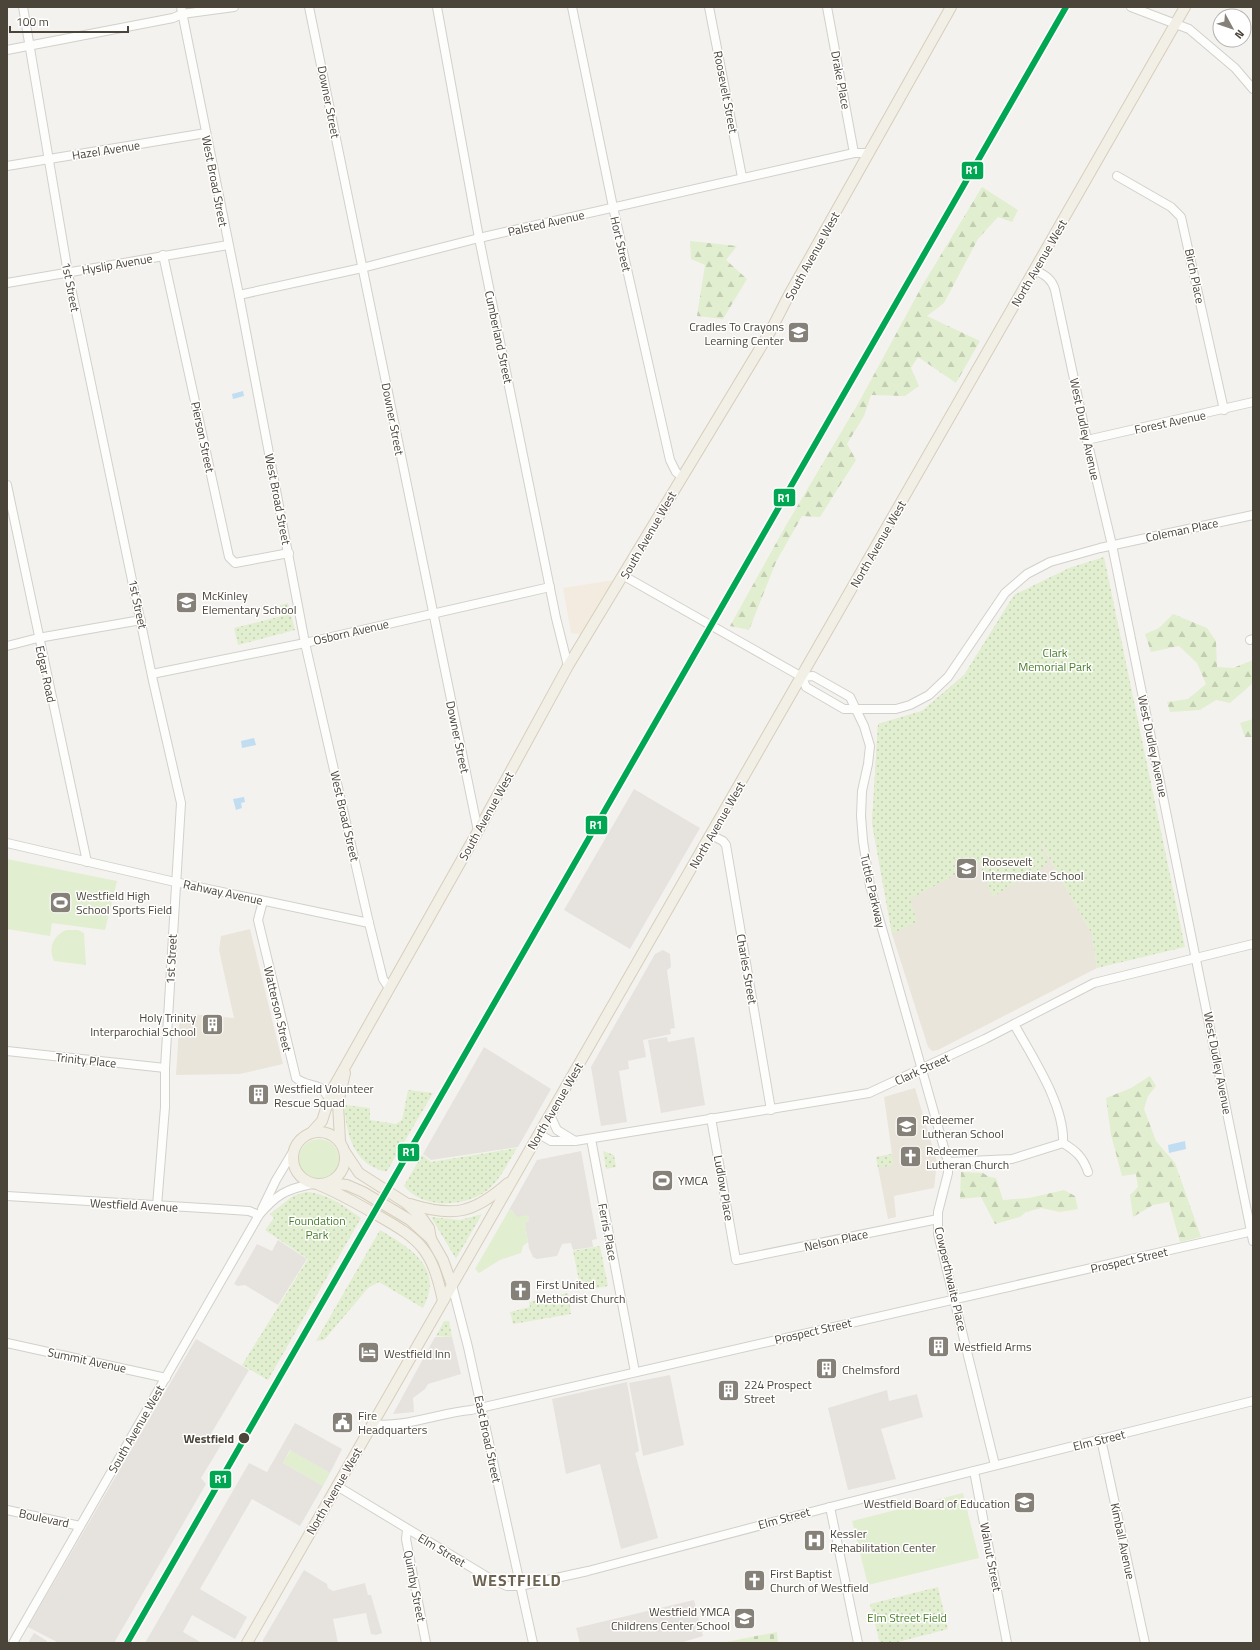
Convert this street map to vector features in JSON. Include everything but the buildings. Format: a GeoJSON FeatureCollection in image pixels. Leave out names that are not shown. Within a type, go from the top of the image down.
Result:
{"type":"FeatureCollection","features":[{"type":"Feature","properties":{"kind":"main road","name":"South Avenue West"},"geometry":{"type":"LineString","coordinates":[[311,1133],[322,1121],[328,1097],[478,831],[568,666],[624,576],[770,332],[790,293],[951,7]]}},
{"type":"Feature","properties":{"kind":"main road","name":"North Avenue West"},"geometry":{"type":"LineString","coordinates":[[247,1643],[712,835],[1185,7]]}},
{"type":"Feature","properties":{"kind":"main road","name":"South Avenue West"},"geometry":{"type":"LineString","coordinates":[[340,1141],[338,1103],[347,1065]]}},
{"type":"Feature","properties":{"kind":"main road"},"geometry":{"type":"LineString","coordinates":[[319,1184],[338,1177],[346,1162],[345,1152],[340,1141],[326,1133],[311,1133],[299,1142],[294,1150],[293,1158],[295,1169],[302,1178],[319,1184],[351,1200],[414,1238],[428,1256],[434,1268],[443,1301]]}},
{"type":"Feature","properties":{"kind":"main road","name":"East Broad Street"},"geometry":{"type":"LineString","coordinates":[[345,1152],[359,1173],[406,1202],[422,1218],[429,1228],[431,1239]]}},
{"type":"Feature","properties":{"kind":"main road"},"geometry":{"type":"LineString","coordinates":[[406,1202],[436,1211],[471,1208],[485,1202],[514,1178]]}},
{"type":"Feature","properties":{"kind":"main road","name":"East Broad Street"},"geometry":{"type":"LineString","coordinates":[[319,1184],[347,1185],[363,1192],[410,1220],[431,1239],[443,1260],[452,1285]]}},
{"type":"Feature","properties":{"kind":"street","name":"1st Street"},"geometry":{"type":"LineString","coordinates":[[23,7],[68,273],[152,674],[181,803],[178,862],[175,882],[164,1107],[157,1206]]}},
{"type":"Feature","properties":{"kind":"street"},"geometry":{"type":"LineString","coordinates":[[7,50],[173,18],[181,11],[234,7]]}},
{"type":"Feature","properties":{"kind":"street","name":"Downer Street"},"geometry":{"type":"LineString","coordinates":[[309,7],[478,831]]}},
{"type":"Feature","properties":{"kind":"street","name":"Cumberland Street"},"geometry":{"type":"LineString","coordinates":[[436,7],[479,238],[550,586],[568,666]]}},
{"type":"Feature","properties":{"kind":"street","name":"Hort Street"},"geometry":{"type":"LineString","coordinates":[[572,7],[613,207],[670,460],[676,472],[682,477]]}},
{"type":"Feature","properties":{"kind":"street","name":"Roosevelt Street"},"geometry":{"type":"LineString","coordinates":[[709,7],[742,177]]}},
{"type":"Feature","properties":{"kind":"street","name":"Drake Place"},"geometry":{"type":"LineString","coordinates":[[827,7],[854,153]]}},
{"type":"Feature","properties":{"kind":"street"},"geometry":{"type":"LineString","coordinates":[[1131,7],[1189,29],[1235,68],[1253,89]]}},
{"type":"Feature","properties":{"kind":"street","name":"West Broad Street"},"geometry":{"type":"LineString","coordinates":[[181,11],[239,295],[305,643],[369,923],[383,979],[389,988]]}},
{"type":"Feature","properties":{"kind":"street","name":"Hazel Avenue"},"geometry":{"type":"LineString","coordinates":[[7,166],[206,133]]}},
{"type":"Feature","properties":{"kind":"street","name":"Palsted Avenue"},"geometry":{"type":"LineString","coordinates":[[239,295],[362,268],[479,238],[742,177],[854,153],[869,153]]}},
{"type":"Feature","properties":{"kind":"street","name":"Birch Place"},"geometry":{"type":"LineString","coordinates":[[1117,176],[1171,207],[1181,217],[1224,410]]}},
{"type":"Feature","properties":{"kind":"street","name":"Hyslip Avenue"},"geometry":{"type":"LineString","coordinates":[[7,283],[228,245]]}},
{"type":"Feature","properties":{"kind":"street","name":"Pierson Street"},"geometry":{"type":"LineString","coordinates":[[163,255],[229,557],[235,563],[288,553]]}},
{"type":"Feature","properties":{"kind":"street","name":"West Dudley Avenue"},"geometry":{"type":"LineString","coordinates":[[1035,270],[1047,276],[1053,283],[1087,440],[1112,545],[1253,1241]]}},
{"type":"Feature","properties":{"kind":"street","name":"Forest Avenue"},"geometry":{"type":"LineString","coordinates":[[1087,440],[1224,410],[1253,402]]}},
{"type":"Feature","properties":{"kind":"street","name":"Edgar Road"},"geometry":{"type":"LineString","coordinates":[[7,485],[38,638],[87,862]]}},
{"type":"Feature","properties":{"kind":"street","name":"Coleman Place"},"geometry":{"type":"LineString","coordinates":[[1112,545],[1253,515]]}},
{"type":"Feature","properties":{"kind":"street","name":"Tuttle Parkway"},"geometry":{"type":"LineString","coordinates":[[802,677],[806,688],[844,709],[896,709],[910,705],[929,695],[948,677],[1005,593],[1027,574],[1050,562],[1112,545]]}},
{"type":"Feature","properties":{"kind":"street","name":"Tuttle Parkway"},"geometry":{"type":"LineString","coordinates":[[624,576],[802,677],[813,676],[850,697],[864,726],[870,746],[862,791],[861,816],[863,841],[870,886],[921,1069]]}},
{"type":"Feature","properties":{"kind":"street","name":"Osborn Avenue"},"geometry":{"type":"LineString","coordinates":[[152,674],[305,643],[550,586]]}},
{"type":"Feature","properties":{"kind":"street"},"geometry":{"type":"LineString","coordinates":[[7,646],[38,638],[141,620]]}},
{"type":"Feature","properties":{"kind":"street","name":"Charles Street"},"geometry":{"type":"LineString","coordinates":[[712,835],[726,845],[770,1110]]}},
{"type":"Feature","properties":{"kind":"street","name":"Rahway Avenue"},"geometry":{"type":"LineString","coordinates":[[7,842],[175,882],[369,923]]}},
{"type":"Feature","properties":{"kind":"street","name":"Watterson Street"},"geometry":{"type":"LineString","coordinates":[[263,901],[258,920],[296,1078],[302,1082],[318,1086],[324,1090],[328,1097]]}},
{"type":"Feature","properties":{"kind":"street","name":"Clark Street"},"geometry":{"type":"LineString","coordinates":[[539,1134],[551,1141],[575,1141],[869,1093],[1014,1024],[1094,983],[1253,944]]}},
{"type":"Feature","properties":{"kind":"street"},"geometry":{"type":"LineString","coordinates":[[1014,1024],[1051,1092],[1064,1132],[1063,1143]]}},
{"type":"Feature","properties":{"kind":"street","name":"Trinity Place"},"geometry":{"type":"LineString","coordinates":[[7,1051],[165,1068]]}},
{"type":"Feature","properties":{"kind":"street","name":"Cowperthwaite Place"},"geometry":{"type":"LineString","coordinates":[[921,1069],[948,1162],[948,1173],[938,1219],[938,1234],[956,1300],[995,1465]]}},
{"type":"Feature","properties":{"kind":"street"},"geometry":{"type":"LineString","coordinates":[[550,1115],[557,1130],[575,1141]]}},
{"type":"Feature","properties":{"kind":"street","name":"Ludlow Place"},"geometry":{"type":"LineString","coordinates":[[711,1118],[736,1257]]}},
{"type":"Feature","properties":{"kind":"street","name":"Ferris Place"},"geometry":{"type":"LineString","coordinates":[[590,1139],[636,1372]]}},
{"type":"Feature","properties":{"kind":"street"},"geometry":{"type":"LineString","coordinates":[[948,1162],[1012,1159],[1063,1143],[1078,1152],[1085,1161],[1088,1172]]}},
{"type":"Feature","properties":{"kind":"street","name":"South Avenue West"},"geometry":{"type":"LineString","coordinates":[[13,1643],[259,1215],[267,1196],[294,1150]]}},
{"type":"Feature","properties":{"kind":"street","name":"South Avenue West"},"geometry":{"type":"LineString","coordinates":[[259,1215],[270,1202],[282,1193],[294,1188],[319,1184]]}},
{"type":"Feature","properties":{"kind":"street","name":"Westfield Avenue"},"geometry":{"type":"LineString","coordinates":[[7,1196],[219,1209],[249,1212],[259,1215]]}},
{"type":"Feature","properties":{"kind":"street","name":"Nelson Place"},"geometry":{"type":"LineString","coordinates":[[736,1257],[736,1260],[938,1219]]}},
{"type":"Feature","properties":{"kind":"street","name":"Prospect Street"},"geometry":{"type":"LineString","coordinates":[[372,1424],[391,1425],[453,1411],[481,1408],[1252,1232]]}},
{"type":"Feature","properties":{"kind":"street","name":"East Broad Street"},"geometry":{"type":"LineString","coordinates":[[452,1285],[468,1347],[533,1643]]}},
{"type":"Feature","properties":{"kind":"street","name":"Summit Avenue"},"geometry":{"type":"LineString","coordinates":[[7,1343],[166,1378]]}},
{"type":"Feature","properties":{"kind":"street","name":"Elm Street"},"geometry":{"type":"LineString","coordinates":[[337,1486],[407,1530],[489,1578],[507,1586],[520,1586],[588,1570],[830,1506],[1253,1401]]}},
{"type":"Feature","properties":{"kind":"street","name":"Kimball Avenue"},"geometry":{"type":"LineString","coordinates":[[1101,1439],[1145,1643]]}},
{"type":"Feature","properties":{"kind":"street","name":"Walnut Street"},"geometry":{"type":"LineString","coordinates":[[974,1471],[1007,1643]]}},
{"type":"Feature","properties":{"kind":"street"},"geometry":{"type":"LineString","coordinates":[[830,1506],[858,1643]]}},
{"type":"Feature","properties":{"kind":"street","name":"Boulevard"},"geometry":{"type":"LineString","coordinates":[[7,1510],[80,1526]]}},
{"type":"Feature","properties":{"kind":"street","name":"Quimby Street"},"geometry":{"type":"LineString","coordinates":[[407,1530],[406,1539],[426,1643]]}},
{"type":"Feature","properties":{"kind":"shaded area"},"geometry":{"type":"Polygon","coordinates":[[[614,580],[584,635],[571,633],[563,588],[614,580]]]}},
{"type":"Feature","properties":{"kind":"shaded area","name":"Roosevelt Intermediate School"},"geometry":{"type":"Polygon","coordinates":[[[964,675],[1036,835],[1092,934],[1097,968],[938,1050],[932,1051],[928,1047],[892,934],[872,823],[878,724],[922,711],[964,675]]]}},
{"type":"Feature","properties":{"kind":"shaded area"},"geometry":{"type":"Polygon","coordinates":[[[634,789],[700,828],[630,949],[564,910],[634,789]]]}},
{"type":"Feature","properties":{"kind":"shaded area"},"geometry":{"type":"Polygon","coordinates":[[[250,929],[283,1064],[240,1074],[176,1075],[180,1013],[234,1018],[219,950],[221,936],[250,929]]]}},
{"type":"Feature","properties":{"kind":"shaded area"},"geometry":{"type":"Polygon","coordinates":[[[663,950],[670,954],[671,967],[667,970],[675,1028],[670,1029],[671,1034],[643,1040],[646,1057],[628,1061],[629,1069],[619,1071],[627,1122],[601,1126],[591,1067],[655,954],[663,950]]]}},
{"type":"Feature","properties":{"kind":"shaded area"},"geometry":{"type":"Polygon","coordinates":[[[667,1037],[668,1042],[694,1037],[705,1105],[661,1113],[648,1040],[667,1037]]]}},
{"type":"Feature","properties":{"kind":"shaded area"},"geometry":{"type":"Polygon","coordinates":[[[484,1047],[551,1089],[518,1147],[431,1160],[423,1154],[484,1047]]]}},
{"type":"Feature","properties":{"kind":"shaded area","name":"Redeemer Lutheran School"},"geometry":{"type":"Polygon","coordinates":[[[915,1088],[937,1162],[934,1188],[894,1196],[896,1217],[888,1219],[876,1157],[892,1154],[884,1097],[915,1088]]]}},
{"type":"Feature","properties":{"kind":"shaded area"},"geometry":{"type":"Polygon","coordinates":[[[581,1151],[597,1239],[592,1240],[593,1247],[573,1250],[571,1243],[562,1244],[557,1256],[537,1259],[533,1257],[529,1248],[525,1223],[529,1221],[528,1215],[517,1217],[512,1210],[509,1210],[537,1160],[581,1151]]]}},
{"type":"Feature","properties":{"kind":"shaded area"},"geometry":{"type":"Polygon","coordinates":[[[278,1240],[307,1259],[278,1305],[245,1285],[238,1286],[234,1284],[257,1244],[272,1251],[278,1240]]]}},
{"type":"Feature","properties":{"kind":"shaded area"},"geometry":{"type":"Polygon","coordinates":[[[435,1337],[452,1337],[461,1374],[428,1384],[425,1389],[413,1398],[414,1412],[393,1414],[435,1337]]]}},
{"type":"Feature","properties":{"kind":"shaded area"},"geometry":{"type":"Polygon","coordinates":[[[196,1339],[249,1370],[209,1437],[221,1445],[201,1478],[206,1484],[114,1643],[59,1643],[28,1627],[196,1339]]]}},
{"type":"Feature","properties":{"kind":"shaded area"},"geometry":{"type":"Polygon","coordinates":[[[670,1375],[684,1445],[643,1456],[629,1383],[670,1375]]]}},
{"type":"Feature","properties":{"kind":"shaded area"},"geometry":{"type":"Polygon","coordinates":[[[627,1382],[639,1451],[635,1453],[658,1538],[621,1549],[600,1464],[566,1474],[552,1399],[627,1382]]]}},
{"type":"Feature","properties":{"kind":"shaded area"},"geometry":{"type":"Polygon","coordinates":[[[887,1390],[889,1401],[917,1394],[923,1417],[881,1429],[896,1479],[848,1490],[828,1408],[887,1390]]]}},
{"type":"Feature","properties":{"kind":"shaded area"},"geometry":{"type":"Polygon","coordinates":[[[295,1423],[342,1449],[330,1473],[290,1450],[283,1463],[323,1486],[300,1526],[252,1499],[200,1589],[247,1617],[235,1639],[192,1615],[183,1632],[202,1643],[145,1643],[249,1463],[267,1472],[295,1423]]]}},
{"type":"Feature","properties":{"kind":"shaded area"},"geometry":{"type":"Polygon","coordinates":[[[304,1570],[327,1584],[328,1588],[333,1591],[365,1583],[368,1595],[371,1595],[382,1633],[376,1635],[371,1634],[366,1613],[333,1619],[338,1643],[263,1643],[263,1640],[304,1570]]]}},
{"type":"Feature","properties":{"kind":"shaded area"},"geometry":{"type":"Polygon","coordinates":[[[694,1600],[703,1636],[680,1643],[580,1643],[576,1628],[694,1600]]]}},
{"type":"Feature","properties":{"kind":"shaded area"},"geometry":{"type":"Polygon","coordinates":[[[34,1633],[47,1641],[46,1643],[28,1643],[34,1633]]]}},
{"type":"Feature","properties":{"kind":"green space"},"geometry":{"type":"Polygon","coordinates":[[[982,187],[1018,210],[1012,222],[998,217],[978,239],[944,303],[927,316],[980,341],[956,383],[918,357],[911,368],[919,386],[905,396],[871,395],[864,416],[847,444],[856,460],[820,517],[802,516],[776,562],[749,630],[730,626],[785,527],[859,402],[922,286],[982,187]]]}},
{"type":"Feature","properties":{"kind":"green space"},"geometry":{"type":"Polygon","coordinates":[[[690,241],[737,246],[726,260],[747,279],[723,319],[697,316],[705,265],[691,259],[690,241]]]}},
{"type":"Feature","properties":{"kind":"green space","name":"Clark Memorial Park"},"geometry":{"type":"Polygon","coordinates":[[[1104,557],[1185,947],[1097,968],[1092,934],[1039,840],[1048,864],[992,897],[979,862],[910,899],[917,922],[892,934],[872,823],[878,724],[922,711],[964,675],[1014,595],[1069,568],[1104,557]]]}},
{"type":"Feature","properties":{"kind":"green space"},"geometry":{"type":"Polygon","coordinates":[[[288,603],[295,630],[238,645],[234,628],[282,616],[280,605],[288,603]]]}},
{"type":"Feature","properties":{"kind":"green space"},"geometry":{"type":"Polygon","coordinates":[[[1173,614],[1207,628],[1216,641],[1217,667],[1233,668],[1253,660],[1253,683],[1230,703],[1216,700],[1200,710],[1170,712],[1167,702],[1188,699],[1206,684],[1197,663],[1179,646],[1151,652],[1145,634],[1159,628],[1173,614]]]}},
{"type":"Feature","properties":{"kind":"green space"},"geometry":{"type":"Polygon","coordinates":[[[1253,719],[1253,737],[1245,737],[1240,723],[1253,719]]]}},
{"type":"Feature","properties":{"kind":"green space","name":"Westfield High School Sports Field"},"geometry":{"type":"Polygon","coordinates":[[[7,859],[117,881],[105,930],[52,923],[50,936],[7,929],[7,859]]]}},
{"type":"Feature","properties":{"kind":"green space"},"geometry":{"type":"Polygon","coordinates":[[[66,930],[78,930],[84,933],[86,965],[54,961],[52,956],[53,943],[58,936],[66,930]]]}},
{"type":"Feature","properties":{"kind":"green space"},"geometry":{"type":"Polygon","coordinates":[[[1150,1076],[1156,1086],[1148,1096],[1144,1109],[1156,1141],[1175,1163],[1201,1237],[1180,1242],[1169,1202],[1153,1205],[1133,1217],[1130,1195],[1138,1187],[1136,1174],[1122,1176],[1111,1135],[1106,1098],[1131,1088],[1150,1076]]]}},
{"type":"Feature","properties":{"kind":"green space"},"geometry":{"type":"Polygon","coordinates":[[[408,1090],[433,1093],[387,1171],[382,1171],[365,1162],[354,1148],[346,1122],[345,1105],[370,1108],[370,1120],[396,1124],[402,1120],[408,1090]]]}},
{"type":"Feature","properties":{"kind":"green space"},"geometry":{"type":"Polygon","coordinates":[[[323,1139],[330,1142],[336,1148],[339,1159],[338,1167],[330,1176],[323,1179],[315,1179],[308,1176],[300,1167],[299,1155],[302,1148],[311,1140],[323,1139]]]}},
{"type":"Feature","properties":{"kind":"green space"},"geometry":{"type":"Polygon","coordinates":[[[517,1148],[495,1183],[482,1194],[471,1199],[460,1202],[435,1203],[423,1200],[404,1186],[422,1155],[431,1162],[517,1148]]]}},
{"type":"Feature","properties":{"kind":"green space"},"geometry":{"type":"Polygon","coordinates":[[[603,1151],[614,1155],[616,1167],[606,1169],[603,1151]]]}},
{"type":"Feature","properties":{"kind":"green space"},"geometry":{"type":"Polygon","coordinates":[[[892,1154],[894,1165],[878,1168],[876,1157],[892,1154]]]}},
{"type":"Feature","properties":{"kind":"green space"},"geometry":{"type":"Polygon","coordinates":[[[961,1172],[983,1173],[989,1177],[996,1178],[1003,1200],[1029,1198],[1064,1190],[1075,1196],[1078,1209],[1060,1212],[1041,1208],[1026,1212],[1020,1217],[995,1224],[981,1197],[960,1199],[961,1172]]]}},
{"type":"Feature","properties":{"kind":"green space","name":"Foundation Park"},"geometry":{"type":"Polygon","coordinates":[[[306,1192],[328,1198],[342,1205],[361,1218],[268,1380],[242,1365],[308,1259],[265,1230],[274,1218],[270,1214],[293,1196],[306,1192]]]}},
{"type":"Feature","properties":{"kind":"green space"},"geometry":{"type":"Polygon","coordinates":[[[509,1210],[528,1214],[529,1221],[525,1223],[528,1242],[523,1246],[521,1253],[500,1260],[479,1273],[475,1269],[509,1210]]]}},
{"type":"Feature","properties":{"kind":"green space"},"geometry":{"type":"Polygon","coordinates":[[[482,1214],[456,1259],[431,1217],[460,1220],[482,1214]]]}},
{"type":"Feature","properties":{"kind":"green space"},"geometry":{"type":"Polygon","coordinates":[[[380,1230],[412,1252],[421,1260],[427,1270],[430,1281],[429,1294],[423,1308],[379,1282],[368,1288],[324,1340],[316,1341],[380,1230]]]}},
{"type":"Feature","properties":{"kind":"green space"},"geometry":{"type":"Polygon","coordinates":[[[600,1246],[608,1286],[581,1291],[573,1251],[600,1246]]]}},
{"type":"Feature","properties":{"kind":"green space"},"geometry":{"type":"Polygon","coordinates":[[[568,1293],[571,1314],[513,1324],[510,1312],[530,1307],[529,1302],[568,1293]]]}},
{"type":"Feature","properties":{"kind":"green space"},"geometry":{"type":"Polygon","coordinates":[[[444,1321],[449,1321],[452,1337],[436,1336],[444,1321]]]}},
{"type":"Feature","properties":{"kind":"green space"},"geometry":{"type":"Polygon","coordinates":[[[291,1450],[330,1473],[323,1486],[283,1463],[291,1450]]]}},
{"type":"Feature","properties":{"kind":"green space"},"geometry":{"type":"Polygon","coordinates":[[[963,1493],[979,1558],[868,1585],[852,1521],[963,1493]]]}},
{"type":"Feature","properties":{"kind":"green space","name":"Elm Street Field"},"geometry":{"type":"Polygon","coordinates":[[[938,1587],[948,1629],[894,1643],[880,1643],[870,1604],[938,1587]]]}},
{"type":"Feature","properties":{"kind":"green space"},"geometry":{"type":"Polygon","coordinates":[[[777,1632],[778,1643],[721,1643],[777,1632]]]}},
{"type":"Feature","properties":{"kind":"water"},"geometry":{"type":"Polygon","coordinates":[[[243,391],[244,396],[233,399],[232,394],[243,391]]]}},
{"type":"Feature","properties":{"kind":"water"},"geometry":{"type":"Polygon","coordinates":[[[254,738],[256,745],[242,748],[241,741],[254,738]]]}},
{"type":"Feature","properties":{"kind":"water"},"geometry":{"type":"Polygon","coordinates":[[[244,797],[245,802],[241,803],[242,808],[236,810],[233,799],[244,797]]]}},
{"type":"Feature","properties":{"kind":"water"},"geometry":{"type":"Polygon","coordinates":[[[1185,1141],[1186,1149],[1169,1153],[1168,1145],[1185,1141]]]}},
{"type":"Feature","properties":{"kind":"transit line","name":"R1"},"geometry":{"type":"LineString","coordinates":[[127,1643],[1066,7]]}},
{"type":"Feature","properties":{"kind":"place","name":"Cradles To Crayons Learning Center"},"geometry":{"type":"Point","coordinates":[799,333]}},
{"type":"Feature","properties":{"kind":"place","name":"McKinley Elementary School"},"geometry":{"type":"Point","coordinates":[187,602]}},
{"type":"Feature","properties":{"kind":"place","name":"Roosevelt Intermediate School"},"geometry":{"type":"Point","coordinates":[967,868]}},
{"type":"Feature","properties":{"kind":"place","name":"Westfield High School Sports Field"},"geometry":{"type":"Point","coordinates":[60,902]}},
{"type":"Feature","properties":{"kind":"place","name":"Holy Trinity Interparochial School"},"geometry":{"type":"Point","coordinates":[212,1024]}},
{"type":"Feature","properties":{"kind":"place","name":"Westfield Volunteer Rescue Squad"},"geometry":{"type":"Point","coordinates":[258,1095]}},
{"type":"Feature","properties":{"kind":"place","name":"Redeemer Lutheran School"},"geometry":{"type":"Point","coordinates":[907,1126]}},
{"type":"Feature","properties":{"kind":"place","name":"Redeemer Lutheran Church"},"geometry":{"type":"Point","coordinates":[910,1157]}},
{"type":"Feature","properties":{"kind":"place","name":"YMCA"},"geometry":{"type":"Point","coordinates":[663,1180]}},
{"type":"Feature","properties":{"kind":"place","name":"First United Methodist Church"},"geometry":{"type":"Point","coordinates":[520,1291]}},
{"type":"Feature","properties":{"kind":"place","name":"Westfield Arms"},"geometry":{"type":"Point","coordinates":[938,1346]}},
{"type":"Feature","properties":{"kind":"place","name":"Westfield Inn"},"geometry":{"type":"Point","coordinates":[369,1353]}},
{"type":"Feature","properties":{"kind":"place","name":"Chelmsford"},"geometry":{"type":"Point","coordinates":[827,1369]}},
{"type":"Feature","properties":{"kind":"place","name":"224 Prospect Street"},"geometry":{"type":"Point","coordinates":[728,1391]}},
{"type":"Feature","properties":{"kind":"place","name":"Fire Headquarters"},"geometry":{"type":"Point","coordinates":[342,1422]}},
{"type":"Feature","properties":{"kind":"place","name":"Westfield"},"geometry":{"type":"Point","coordinates":[244,1438]}},
{"type":"Feature","properties":{"kind":"place","name":"Westfield Board of Education"},"geometry":{"type":"Point","coordinates":[1025,1503]}},
{"type":"Feature","properties":{"kind":"place","name":"Kessler Rehabilitation Center"},"geometry":{"type":"Point","coordinates":[815,1540]}},
{"type":"Feature","properties":{"kind":"place","name":"First Baptist Church of Westfield"},"geometry":{"type":"Point","coordinates":[755,1580]}},
{"type":"Feature","properties":{"kind":"place","name":"Westfield YMCA Childrens Center School"},"geometry":{"type":"Point","coordinates":[745,1618]}},
{"type":"Feature","properties":{"kind":"district","name":"WESTFIELD"},"geometry":{"type":"Point","coordinates":[517,1580]}}]}
